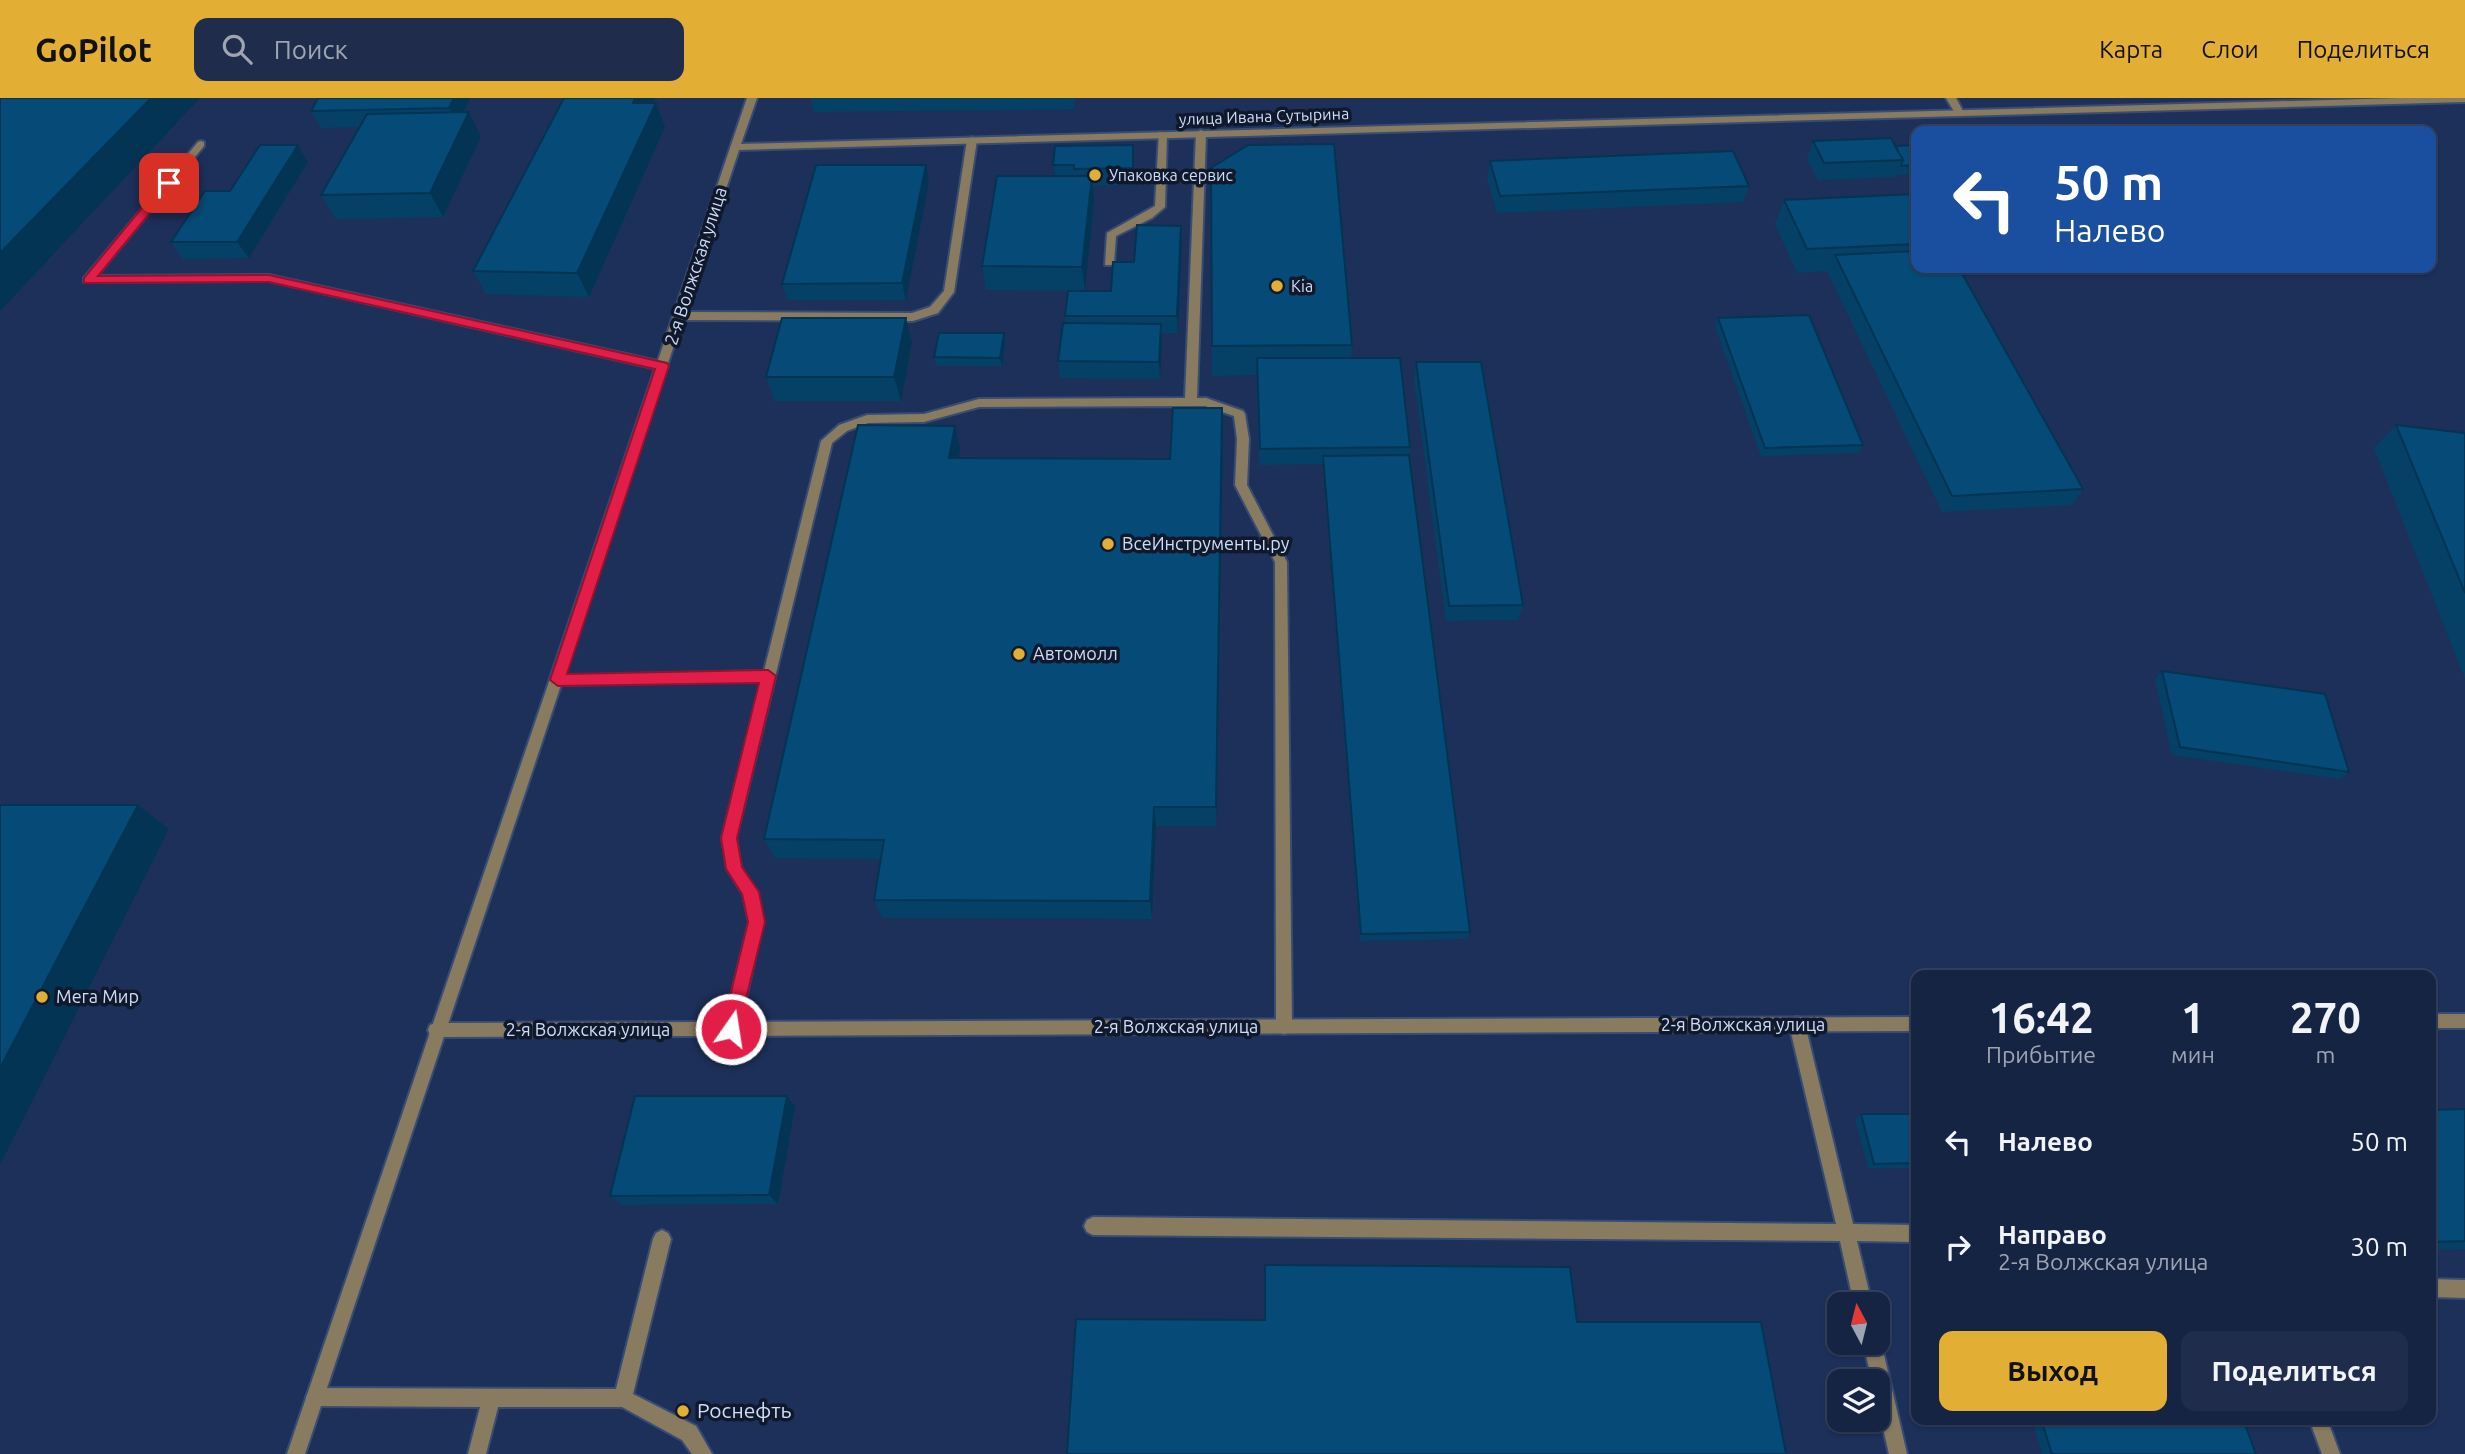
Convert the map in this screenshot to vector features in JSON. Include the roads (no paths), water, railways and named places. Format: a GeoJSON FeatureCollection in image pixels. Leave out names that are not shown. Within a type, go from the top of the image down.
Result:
{"type":"FeatureCollection","features":[{"type":"Feature","properties":{"kind":"street","name":"2-я Волжская улица"},"geometry":{"type":"LineString","coordinates":[[296,1454],[436,1030],[558,680],[752,98]]}},
{"type":"Feature","properties":{"kind":"street"},"geometry":{"type":"LineString","coordinates":[[1951,98],[1959,113]]}},
{"type":"Feature","properties":{"kind":"street","name":"улица Ивана Сутырина"},"geometry":{"type":"LineString","coordinates":[[736,147],[2465,99]]}},
{"type":"Feature","properties":{"kind":"street"},"geometry":{"type":"LineString","coordinates":[[1191,402],[1201,133]]}},
{"type":"Feature","properties":{"kind":"street"},"geometry":{"type":"LineString","coordinates":[[1109,263],[1111,234],[1128,224],[1148,219],[1160,206],[1161,134]]}},
{"type":"Feature","properties":{"kind":"street"},"geometry":{"type":"LineString","coordinates":[[679,316],[913,317],[934,310],[949,292],[972,140]]}},
{"type":"Feature","properties":{"kind":"street"},"geometry":{"type":"LineString","coordinates":[[201,144],[88,280],[269,278],[662,366]]}},
{"type":"Feature","properties":{"kind":"street"},"geometry":{"type":"LineString","coordinates":[[731,1029],[756,922],[750,892],[734,869],[729,838],[827,440],[843,428],[867,419],[923,418],[979,403],[1191,402],[1206,402],[1239,414],[1243,439],[1241,485],[1281,562],[1284,1027]]}},
{"type":"Feature","properties":{"kind":"street"},"geometry":{"type":"LineString","coordinates":[[558,680],[768,676]]}},
{"type":"Feature","properties":{"kind":"street"},"geometry":{"type":"LineString","coordinates":[[2436,1021],[2465,1021]]}},
{"type":"Feature","properties":{"kind":"street"},"geometry":{"type":"LineString","coordinates":[[1797,1024],[1860,1292]]}},
{"type":"Feature","properties":{"kind":"street","name":"2-я Волжская улица"},"geometry":{"type":"LineString","coordinates":[[436,1030],[1911,1024]]}},
{"type":"Feature","properties":{"kind":"street"},"geometry":{"type":"LineString","coordinates":[[1093,1226],[1911,1233]]}},
{"type":"Feature","properties":{"kind":"street"},"geometry":{"type":"LineString","coordinates":[[623,1398],[662,1239]]}},
{"type":"Feature","properties":{"kind":"street"},"geometry":{"type":"LineString","coordinates":[[2436,1288],[2465,1289]]}},
{"type":"Feature","properties":{"kind":"street"},"geometry":{"type":"LineString","coordinates":[[1875,1355],[1898,1454]]}},
{"type":"Feature","properties":{"kind":"street"},"geometry":{"type":"LineString","coordinates":[[477,1454],[492,1396]]}},
{"type":"Feature","properties":{"kind":"street"},"geometry":{"type":"LineString","coordinates":[[315,1397],[623,1398],[689,1433],[703,1454]]}},
{"type":"Feature","properties":{"kind":"street"},"geometry":{"type":"LineString","coordinates":[[2320,1425],[2331,1454]]}},
{"type":"Feature","properties":{"kind":"place","name":"Упаковка сервис"},"geometry":{"type":"Point","coordinates":[1095,175]}},
{"type":"Feature","properties":{"kind":"place","name":"Kia"},"geometry":{"type":"Point","coordinates":[1277,286]}},
{"type":"Feature","properties":{"kind":"place","name":"ВсеИнструменты.ру"},"geometry":{"type":"Point","coordinates":[1108,544]}},
{"type":"Feature","properties":{"kind":"place","name":"Автомолл"},"geometry":{"type":"Point","coordinates":[1019,654]}},
{"type":"Feature","properties":{"kind":"place","name":"Мега Мир"},"geometry":{"type":"Point","coordinates":[42,997]}},
{"type":"Feature","properties":{"kind":"place","name":"Роснефть"},"geometry":{"type":"Point","coordinates":[683,1411]}}]}
